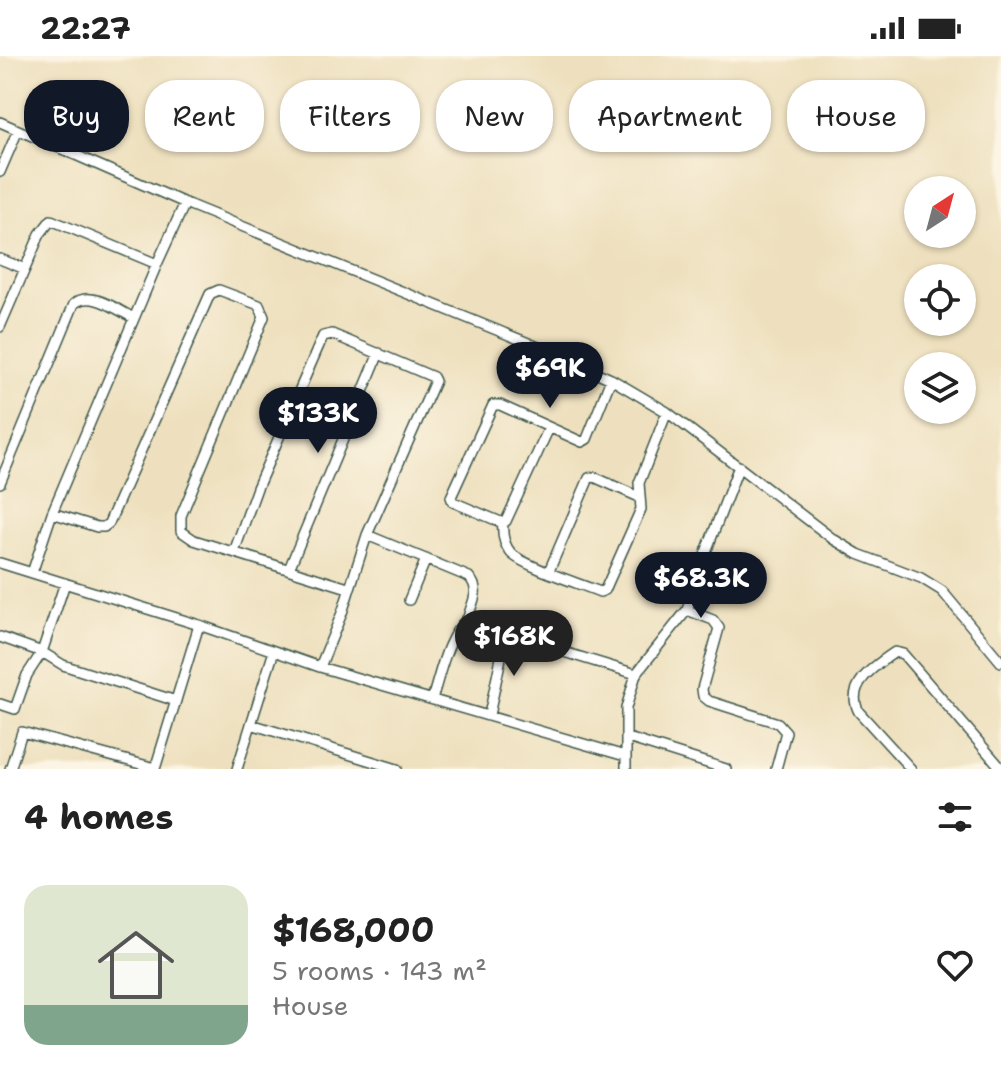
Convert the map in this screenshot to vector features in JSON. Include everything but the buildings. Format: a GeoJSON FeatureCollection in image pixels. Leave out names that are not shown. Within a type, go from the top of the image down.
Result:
{"type":"FeatureCollection","features":[{"type":"Feature","properties":{"kind":"street"},"geometry":{"type":"LineString","coordinates":[[0,122],[185,203],[611,379],[667,412],[845,547],[897,567],[940,589],[1001,662]]}},
{"type":"Feature","properties":{"kind":"street"},"geometry":{"type":"LineString","coordinates":[[0,172],[18,130]]}},
{"type":"Feature","properties":{"kind":"street"},"geometry":{"type":"LineString","coordinates":[[32,573],[52,513],[185,203]]}},
{"type":"Feature","properties":{"kind":"street"},"geometry":{"type":"LineString","coordinates":[[0,327],[43,227],[51,220],[157,264]]}},
{"type":"Feature","properties":{"kind":"street"},"geometry":{"type":"LineString","coordinates":[[0,259],[25,269]]}},
{"type":"Feature","properties":{"kind":"street"},"geometry":{"type":"LineString","coordinates":[[52,513],[97,527],[109,523],[210,294],[219,290],[259,305],[264,317],[181,516],[181,531],[186,537],[348,588]]}},
{"type":"Feature","properties":{"kind":"street"},"geometry":{"type":"LineString","coordinates":[[0,483],[74,304],[80,299],[92,298],[134,318]]}},
{"type":"Feature","properties":{"kind":"street"},"geometry":{"type":"LineString","coordinates":[[234,552],[257,488],[323,336],[332,334],[429,374],[435,381],[367,535],[342,613],[320,667]]}},
{"type":"Feature","properties":{"kind":"street"},"geometry":{"type":"LineString","coordinates":[[289,569],[379,353]]}},
{"type":"Feature","properties":{"kind":"street"},"geometry":{"type":"LineString","coordinates":[[503,523],[455,504],[451,497],[491,407],[500,405],[582,442],[587,439],[611,379]]}},
{"type":"Feature","properties":{"kind":"street"},"geometry":{"type":"LineString","coordinates":[[503,523],[502,535],[511,554],[525,563],[600,592],[605,590],[641,509],[639,483],[667,412]]}},
{"type":"Feature","properties":{"kind":"street"},"geometry":{"type":"LineString","coordinates":[[503,523],[508,520],[549,428]]}},
{"type":"Feature","properties":{"kind":"street"},"geometry":{"type":"LineString","coordinates":[[626,769],[626,708],[636,674],[687,610],[739,466]]}},
{"type":"Feature","properties":{"kind":"street"},"geometry":{"type":"LineString","coordinates":[[549,571],[589,478],[594,477],[639,497]]}},
{"type":"Feature","properties":{"kind":"street"},"geometry":{"type":"LineString","coordinates":[[367,535],[469,577],[475,583],[475,599],[468,618],[450,645],[432,699]]}},
{"type":"Feature","properties":{"kind":"street"},"geometry":{"type":"LineString","coordinates":[[409,600],[426,559]]}},
{"type":"Feature","properties":{"kind":"street"},"geometry":{"type":"LineString","coordinates":[[0,563],[199,625],[320,667],[625,756]]}},
{"type":"Feature","properties":{"kind":"street"},"geometry":{"type":"LineString","coordinates":[[0,704],[15,709],[27,675],[42,652],[65,583]]}},
{"type":"Feature","properties":{"kind":"street"},"geometry":{"type":"LineString","coordinates":[[687,610],[713,620],[719,628],[702,689],[703,696],[709,701],[778,723],[784,728],[786,732],[776,769]]}},
{"type":"Feature","properties":{"kind":"street"},"geometry":{"type":"LineString","coordinates":[[468,618],[472,624],[636,674]]}},
{"type":"Feature","properties":{"kind":"street"},"geometry":{"type":"LineString","coordinates":[[10,769],[22,732],[155,768],[199,625]]}},
{"type":"Feature","properties":{"kind":"street"},"geometry":{"type":"LineString","coordinates":[[489,715],[506,634]]}},
{"type":"Feature","properties":{"kind":"street"},"geometry":{"type":"LineString","coordinates":[[0,637],[42,652],[63,665],[176,701]]}},
{"type":"Feature","properties":{"kind":"street"},"geometry":{"type":"LineString","coordinates":[[237,769],[274,651]]}},
{"type":"Feature","properties":{"kind":"street"},"geometry":{"type":"LineString","coordinates":[[911,769],[856,706],[856,689],[860,681],[895,652],[903,654],[1001,768]]}},
{"type":"Feature","properties":{"kind":"street"},"geometry":{"type":"LineString","coordinates":[[251,724],[397,769]]}},
{"type":"Feature","properties":{"kind":"street"},"geometry":{"type":"LineString","coordinates":[[628,738],[726,769]]}}]}
